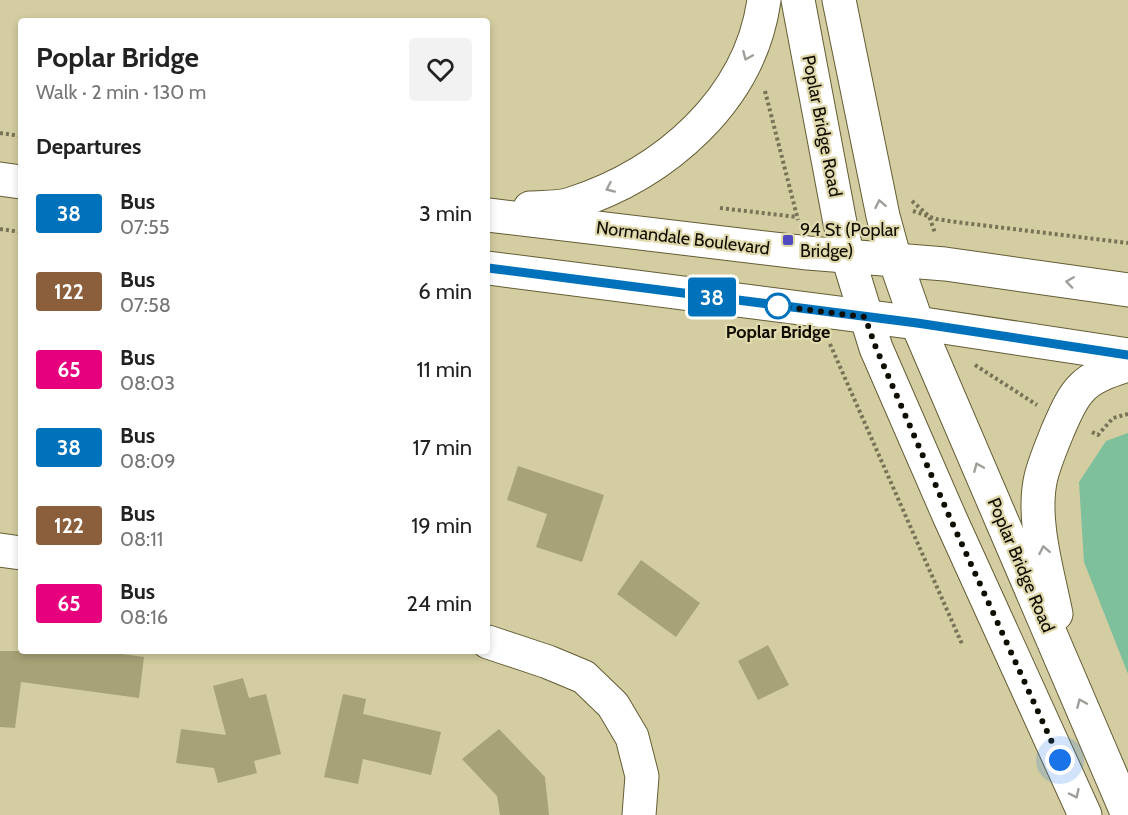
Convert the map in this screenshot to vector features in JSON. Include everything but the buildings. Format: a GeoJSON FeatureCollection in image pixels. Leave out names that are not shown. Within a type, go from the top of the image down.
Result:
{"type":"FeatureCollection","features":[{"type":"Feature","properties":{"kind":"main road"},"geometry":{"type":"LineString","coordinates":[[490,213],[569,205],[616,186],[681,144],[711,116],[737,80],[751,47],[764,0]]}},
{"type":"Feature","properties":{"kind":"main road","name":"Poplar Bridge Road"},"geometry":{"type":"LineString","coordinates":[[798,0],[848,257],[865,317],[876,348],[950,518],[1085,815]]}},
{"type":"Feature","properties":{"kind":"main road","name":"Poplar Bridge Road"},"geometry":{"type":"LineString","coordinates":[[839,0],[883,216],[895,260],[917,323],[1128,815]]}},
{"type":"Feature","properties":{"kind":"main road"},"geometry":{"type":"LineString","coordinates":[[0,179],[18,182]]}},
{"type":"Feature","properties":{"kind":"main road","name":"Normandale Boulevard"},"geometry":{"type":"LineString","coordinates":[[490,213],[848,257],[945,264],[1128,290]]}},
{"type":"Feature","properties":{"kind":"main road"},"geometry":{"type":"LineString","coordinates":[[490,268],[917,323],[1128,355]]}},
{"type":"Feature","properties":{"kind":"main road"},"geometry":{"type":"LineString","coordinates":[[1066,669],[1042,541],[1038,501],[1041,479],[1072,399],[1083,385],[1108,371],[1128,365]]}},
{"type":"Feature","properties":{"kind":"main road"},"geometry":{"type":"LineString","coordinates":[[0,550],[18,553]]}},
{"type":"Feature","properties":{"kind":"main road"},"geometry":{"type":"LineString","coordinates":[[490,643],[584,677],[613,705],[632,737],[642,776],[639,815]]}},
{"type":"Feature","properties":{"kind":"path"},"geometry":{"type":"LineString","coordinates":[[0,134],[18,136]]}},
{"type":"Feature","properties":{"kind":"path"},"geometry":{"type":"LineString","coordinates":[[910,194],[913,202],[929,216],[945,264]]}},
{"type":"Feature","properties":{"kind":"path"},"geometry":{"type":"LineString","coordinates":[[883,216],[915,211],[956,222],[1128,243]]}},
{"type":"Feature","properties":{"kind":"path"},"geometry":{"type":"LineString","coordinates":[[0,229],[18,232]]}},
{"type":"Feature","properties":{"kind":"path"},"geometry":{"type":"LineString","coordinates":[[964,331],[972,364],[1040,407],[1098,435],[1113,418],[1128,414]]}},
{"type":"Feature","properties":{"kind":"path"},"geometry":{"type":"LineString","coordinates":[[824,343],[876,348]]}},
{"type":"Feature","properties":{"kind":"green space"},"geometry":{"type":"Polygon","coordinates":[[[1128,433],[1128,674],[1084,562],[1079,482],[1106,441],[1128,433]]]}},
{"type":"Feature","properties":{"kind":"bus line","name":"38"},"geometry":{"type":"LineString","coordinates":[[490,268],[917,323],[1128,355]]}},
{"type":"Feature","properties":{"kind":"place","name":"94 St (Poplar Bridge)"},"geometry":{"type":"Point","coordinates":[788,240]}},
{"type":"Feature","properties":{"kind":"place","name":"Poplar Bridge"},"geometry":{"type":"Point","coordinates":[778,306]}},
{"type":"Feature","properties":{"kind":"route"},"geometry":{"type":"LineString","coordinates":[[778,306],[865,317],[876,348],[950,518],[1060,760]]}}]}
